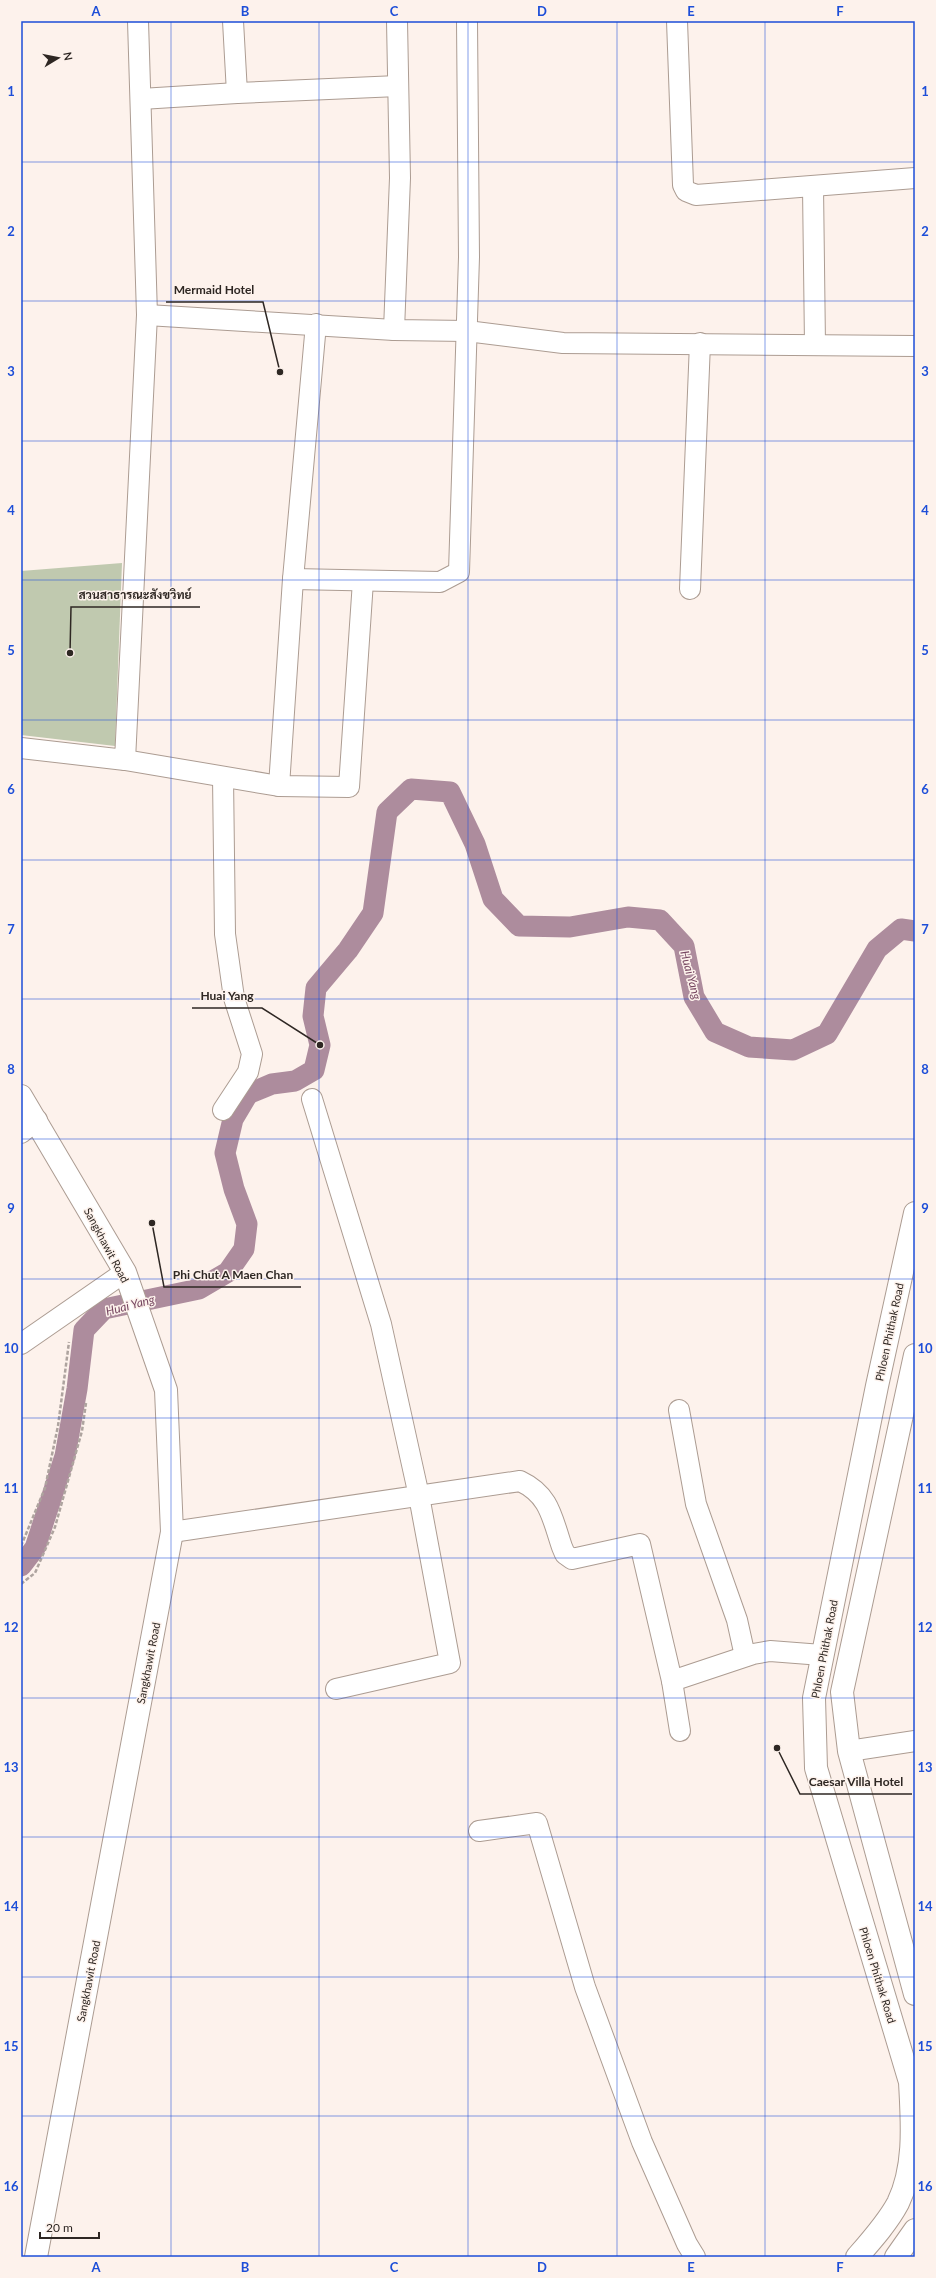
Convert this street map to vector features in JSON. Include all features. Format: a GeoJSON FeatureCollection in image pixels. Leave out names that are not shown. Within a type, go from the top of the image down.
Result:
{"type":"FeatureCollection","features":[{"type":"Feature","properties":{"kind":"main road","name":"Sangkhawit Road"},"geometry":{"type":"LineString","coordinates":[[21,1096],[29,1127],[125,1272],[166,1390],[172,1532],[36,2257]]}},
{"type":"Feature","properties":{"kind":"main road","name":"Phloen Phithak Road"},"geometry":{"type":"LineString","coordinates":[[864,2249],[898,2203],[909,2170],[912,2122],[910,2082],[816,1768],[814,1698],[877,1386],[915,1212]]}},
{"type":"Feature","properties":{"kind":"main road"},"geometry":{"type":"LineString","coordinates":[[915,1355],[911,1388],[842,1692],[849,1751],[915,1994]]}},
{"type":"Feature","properties":{"kind":"main road"},"geometry":{"type":"LineString","coordinates":[[864,2249],[895,2257],[915,2230]]}},
{"type":"Feature","properties":{"kind":"street"},"geometry":{"type":"LineString","coordinates":[[125,760],[147,314],[138,21]]}},
{"type":"Feature","properties":{"kind":"street"},"geometry":{"type":"LineString","coordinates":[[233,21],[237,92]]}},
{"type":"Feature","properties":{"kind":"street"},"geometry":{"type":"LineString","coordinates":[[394,330],[400,178],[397,21]]}},
{"type":"Feature","properties":{"kind":"street"},"geometry":{"type":"LineString","coordinates":[[293,579],[440,582],[459,572],[469,257],[467,21]]}},
{"type":"Feature","properties":{"kind":"street"},"geometry":{"type":"LineString","coordinates":[[677,21],[683,186],[686,191],[696,195],[915,178]]}},
{"type":"Feature","properties":{"kind":"street"},"geometry":{"type":"LineString","coordinates":[[141,99],[237,92],[398,86]]}},
{"type":"Feature","properties":{"kind":"street"},"geometry":{"type":"LineString","coordinates":[[813,186],[815,345]]}},
{"type":"Feature","properties":{"kind":"street"},"geometry":{"type":"LineString","coordinates":[[147,314],[394,330],[467,331],[563,343],[915,346]]}},
{"type":"Feature","properties":{"kind":"street"},"geometry":{"type":"LineString","coordinates":[[279,786],[293,579],[316,324]]}},
{"type":"Feature","properties":{"kind":"street"},"geometry":{"type":"LineString","coordinates":[[690,588],[700,343]]}},
{"type":"Feature","properties":{"kind":"street"},"geometry":{"type":"LineString","coordinates":[[21,748],[125,760],[279,786],[349,787],[363,581]]}},
{"type":"Feature","properties":{"kind":"street"},"geometry":{"type":"LineString","coordinates":[[223,777],[225,934],[234,998],[252,1054],[248,1072],[223,1110]]}},
{"type":"Feature","properties":{"kind":"street"},"geometry":{"type":"LineString","coordinates":[[312,1099],[381,1324],[419,1496],[450,1663],[336,1689]]}},
{"type":"Feature","properties":{"kind":"street"},"geometry":{"type":"LineString","coordinates":[[21,1344],[125,1272]]}},
{"type":"Feature","properties":{"kind":"street"},"geometry":{"type":"LineString","coordinates":[[679,1410],[696,1504],[737,1620],[745,1656]]}},
{"type":"Feature","properties":{"kind":"street"},"geometry":{"type":"LineString","coordinates":[[172,1532],[520,1481],[532,1486],[547,1503],[565,1554],[572,1559],[640,1544],[672,1681],[680,1732]]}},
{"type":"Feature","properties":{"kind":"street"},"geometry":{"type":"LineString","coordinates":[[672,1681],[745,1656],[770,1650],[822,1655]]}},
{"type":"Feature","properties":{"kind":"street"},"geometry":{"type":"LineString","coordinates":[[849,1751],[915,1741]]}},
{"type":"Feature","properties":{"kind":"street"},"geometry":{"type":"LineString","coordinates":[[479,1831],[537,1824],[585,1988],[642,2142],[687,2244],[696,2257]]}},
{"type":"Feature","properties":{"kind":"path"},"geometry":{"type":"LineString","coordinates":[[21,1546],[46,1488],[58,1426],[69,1342]]}},
{"type":"Feature","properties":{"kind":"path"},"geometry":{"type":"LineString","coordinates":[[21,1584],[35,1572],[55,1527],[74,1466],[86,1403]]}},
{"type":"Feature","properties":{"kind":"green space"},"geometry":{"type":"Polygon","coordinates":[[[122,563],[115,746],[21,735],[21,571],[122,563]]]}},
{"type":"Feature","properties":{"kind":"waterway","name":"Huai Yang"},"geometry":{"type":"LineString","coordinates":[[21,1566],[35,1548],[65,1456],[77,1389],[84,1330],[104,1309],[199,1289],[228,1272],[244,1249],[247,1224],[234,1189],[225,1153],[233,1119],[248,1094],[272,1084],[295,1081],[314,1070],[320,1045],[313,1016],[316,988],[348,950],[373,913],[387,812],[411,789],[450,792],[475,844],[493,899],[519,926],[570,927],[628,917],[660,920],[684,946],[694,997],[715,1032],[749,1047],[793,1050],[827,1034],[877,949],[901,929],[915,931]]}},
{"type":"Feature","properties":{"kind":"place","name":"Mermaid Hotel"},"geometry":{"type":"Point","coordinates":[280,372]}},
{"type":"Feature","properties":{"kind":"place","name":"สวนสาธารณะสังขวิทย์"},"geometry":{"type":"Point","coordinates":[70,653]}},
{"type":"Feature","properties":{"kind":"place","name":"Huai Yang"},"geometry":{"type":"Point","coordinates":[320,1045]}},
{"type":"Feature","properties":{"kind":"place","name":"Phi Chut A Maen Chan"},"geometry":{"type":"Point","coordinates":[152,1223]}},
{"type":"Feature","properties":{"kind":"place","name":"Caesar Villa Hotel"},"geometry":{"type":"Point","coordinates":[777,1748]}}]}
